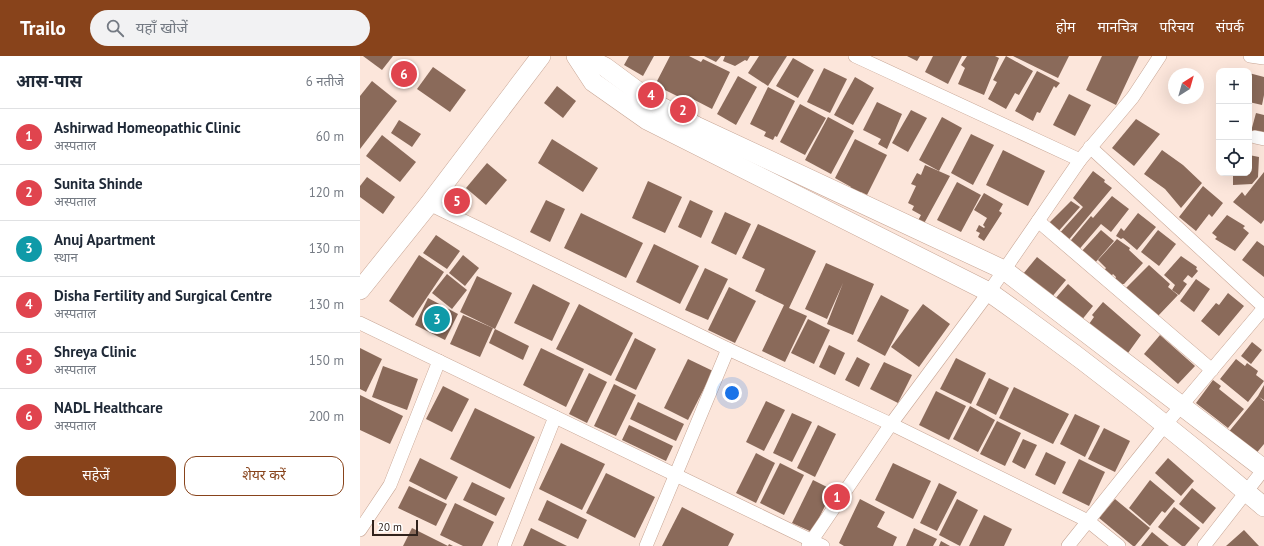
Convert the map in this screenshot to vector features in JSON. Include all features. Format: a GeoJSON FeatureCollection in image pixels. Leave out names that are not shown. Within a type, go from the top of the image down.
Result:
{"type":"FeatureCollection","features":[{"type":"Feature","properties":{"kind":"street"},"geometry":{"type":"LineString","coordinates":[[360,290],[429,204],[541,56]]}},
{"type":"Feature","properties":{"kind":"street"},"geometry":{"type":"LineString","coordinates":[[576,56],[593,82],[648,120],[989,292],[1031,322],[1165,425],[1264,507]]}},
{"type":"Feature","properties":{"kind":"street"},"geometry":{"type":"LineString","coordinates":[[583,56],[608,62],[651,101],[696,126],[1004,270],[1264,469],[1247,493],[1204,546]]}},
{"type":"Feature","properties":{"kind":"street"},"geometry":{"type":"LineString","coordinates":[[855,56],[1080,160]]}},
{"type":"Feature","properties":{"kind":"street"},"geometry":{"type":"LineString","coordinates":[[360,323],[676,475],[814,544],[891,424],[989,292],[1080,160],[1134,97],[1160,56]]}},
{"type":"Feature","properties":{"kind":"street"},"geometry":{"type":"LineString","coordinates":[[1250,56],[1264,58]]}},
{"type":"Feature","properties":{"kind":"street"},"geometry":{"type":"LineString","coordinates":[[1068,546],[1165,425],[1264,307],[1090,147]]}},
{"type":"Feature","properties":{"kind":"street"},"geometry":{"type":"LineString","coordinates":[[429,204],[728,349],[891,424],[1088,521],[1119,546]]}},
{"type":"Feature","properties":{"kind":"street"},"geometry":{"type":"LineString","coordinates":[[1038,221],[1212,370]]}},
{"type":"Feature","properties":{"kind":"street"},"geometry":{"type":"LineString","coordinates":[[646,546],[728,349]]}},
{"type":"Feature","properties":{"kind":"street"},"geometry":{"type":"LineString","coordinates":[[360,530],[390,484],[438,361]]}},
{"type":"Feature","properties":{"kind":"street"},"geometry":{"type":"LineString","coordinates":[[504,546],[554,417]]}},
{"type":"Feature","properties":{"kind":"building"},"geometry":{"type":"Polygon","coordinates":[[[363,56],[393,56],[382,70],[363,56]]]}},
{"type":"Feature","properties":{"kind":"building"},"geometry":{"type":"Polygon","coordinates":[[[629,56],[654,56],[643,76],[624,65],[629,56]]]}},
{"type":"Feature","properties":{"kind":"building"},"geometry":{"type":"Polygon","coordinates":[[[670,56],[689,56],[701,62],[703,59],[730,72],[712,109],[685,95],[683,99],[655,85],[670,56]]]}},
{"type":"Feature","properties":{"kind":"building"},"geometry":{"type":"Polygon","coordinates":[[[704,56],[721,56],[716,62],[704,56]]]}},
{"type":"Feature","properties":{"kind":"building"},"geometry":{"type":"Polygon","coordinates":[[[725,56],[750,56],[747,61],[745,60],[735,66],[723,61],[725,56]]]}},
{"type":"Feature","properties":{"kind":"building"},"geometry":{"type":"Polygon","coordinates":[[[759,56],[787,56],[768,86],[748,73],[759,56]]]}},
{"type":"Feature","properties":{"kind":"building"},"geometry":{"type":"Polygon","coordinates":[[[907,56],[920,56],[917,61],[907,56]]]}},
{"type":"Feature","properties":{"kind":"building"},"geometry":{"type":"Polygon","coordinates":[[[933,56],[962,56],[948,84],[925,72],[933,56]]]}},
{"type":"Feature","properties":{"kind":"building"},"geometry":{"type":"Polygon","coordinates":[[[967,56],[995,56],[999,58],[984,95],[958,84],[965,68],[961,65],[967,56]]]}},
{"type":"Feature","properties":{"kind":"building"},"geometry":{"type":"Polygon","coordinates":[[[1006,56],[1033,71],[1019,95],[1015,93],[1006,109],[988,99],[997,82],[993,80],[1006,56]]]}},
{"type":"Feature","properties":{"kind":"building"},"geometry":{"type":"Polygon","coordinates":[[[1013,56],[1069,56],[1058,78],[1013,56]]]}},
{"type":"Feature","properties":{"kind":"building"},"geometry":{"type":"Polygon","coordinates":[[[1102,56],[1139,56],[1116,105],[1086,90],[1102,56]]]}},
{"type":"Feature","properties":{"kind":"building"},"geometry":{"type":"Polygon","coordinates":[[[793,58],[814,70],[798,98],[776,86],[793,58]]]}},
{"type":"Feature","properties":{"kind":"building"},"geometry":{"type":"Polygon","coordinates":[[[433,67],[466,90],[450,112],[417,89],[433,67]]]}},
{"type":"Feature","properties":{"kind":"building"},"geometry":{"type":"Polygon","coordinates":[[[824,68],[847,79],[830,113],[807,102],[824,68]]]}},
{"type":"Feature","properties":{"kind":"building"},"geometry":{"type":"Polygon","coordinates":[[[1037,71],[1060,83],[1056,88],[1054,86],[1040,113],[1037,112],[1033,121],[1015,111],[1037,71]]]}},
{"type":"Feature","properties":{"kind":"building"},"geometry":{"type":"Polygon","coordinates":[[[1252,74],[1264,77],[1264,95],[1262,105],[1252,103],[1252,74]]]}},
{"type":"Feature","properties":{"kind":"building"},"geometry":{"type":"Polygon","coordinates":[[[738,76],[757,87],[736,125],[717,114],[738,76]]]}},
{"type":"Feature","properties":{"kind":"building"},"geometry":{"type":"Polygon","coordinates":[[[855,77],[874,88],[853,125],[834,115],[855,77]]]}},
{"type":"Feature","properties":{"kind":"building"},"geometry":{"type":"Polygon","coordinates":[[[372,81],[397,101],[360,149],[360,96],[372,81]]]}},
{"type":"Feature","properties":{"kind":"building"},"geometry":{"type":"Polygon","coordinates":[[[557,86],[576,101],[563,118],[544,103],[557,86]]]}},
{"type":"Feature","properties":{"kind":"building"},"geometry":{"type":"Polygon","coordinates":[[[768,87],[795,101],[777,137],[775,136],[773,140],[764,136],[766,132],[750,124],[768,87]]]}},
{"type":"Feature","properties":{"kind":"building"},"geometry":{"type":"Polygon","coordinates":[[[1069,94],[1091,105],[1075,136],[1053,125],[1069,94]]]}},
{"type":"Feature","properties":{"kind":"building"},"geometry":{"type":"Polygon","coordinates":[[[877,102],[902,114],[887,149],[878,144],[881,139],[863,130],[877,102]]]}},
{"type":"Feature","properties":{"kind":"building"},"geometry":{"type":"Polygon","coordinates":[[[800,104],[826,118],[805,155],[780,142],[800,104]]]}},
{"type":"Feature","properties":{"kind":"building"},"geometry":{"type":"Polygon","coordinates":[[[911,110],[927,118],[908,152],[892,143],[911,110]]]}},
{"type":"Feature","properties":{"kind":"building"},"geometry":{"type":"Polygon","coordinates":[[[1256,113],[1264,115],[1264,139],[1252,136],[1252,128],[1256,113]]]}},
{"type":"Feature","properties":{"kind":"building"},"geometry":{"type":"Polygon","coordinates":[[[828,117],[854,131],[831,174],[805,160],[828,117]]]}},
{"type":"Feature","properties":{"kind":"building"},"geometry":{"type":"Polygon","coordinates":[[[942,117],[962,128],[939,171],[919,160],[942,117]]]}},
{"type":"Feature","properties":{"kind":"building"},"geometry":{"type":"Polygon","coordinates":[[[1136,119],[1160,134],[1134,166],[1112,148],[1136,119]]]}},
{"type":"Feature","properties":{"kind":"building"},"geometry":{"type":"Polygon","coordinates":[[[399,120],[421,134],[412,147],[391,133],[399,120]]]}},
{"type":"Feature","properties":{"kind":"building"},"geometry":{"type":"Polygon","coordinates":[[[971,134],[994,145],[973,185],[951,173],[971,134]]]}},
{"type":"Feature","properties":{"kind":"building"},"geometry":{"type":"Polygon","coordinates":[[[382,135],[416,162],[400,182],[366,156],[382,135]]]}},
{"type":"Feature","properties":{"kind":"building"},"geometry":{"type":"Polygon","coordinates":[[[552,139],[598,168],[583,192],[538,163],[552,139]]]}},
{"type":"Feature","properties":{"kind":"building"},"geometry":{"type":"Polygon","coordinates":[[[855,139],[887,155],[867,195],[861,192],[857,200],[847,196],[851,187],[835,178],[855,139]]]}},
{"type":"Feature","properties":{"kind":"building"},"geometry":{"type":"Polygon","coordinates":[[[1003,150],[1045,171],[1028,206],[986,185],[1003,150]]]}},
{"type":"Feature","properties":{"kind":"building"},"geometry":{"type":"Polygon","coordinates":[[[1162,150],[1183,165],[1202,183],[1181,208],[1165,189],[1144,174],[1162,150]]]}},
{"type":"Feature","properties":{"kind":"building"},"geometry":{"type":"Polygon","coordinates":[[[1252,156],[1259,157],[1258,177],[1252,184],[1233,185],[1233,176],[1252,176],[1252,156]]]}},
{"type":"Feature","properties":{"kind":"building"},"geometry":{"type":"Polygon","coordinates":[[[487,163],[507,180],[486,205],[466,188],[487,163]]]}},
{"type":"Feature","properties":{"kind":"building"},"geometry":{"type":"Polygon","coordinates":[[[925,165],[950,176],[921,229],[915,226],[921,215],[912,210],[914,206],[908,203],[916,186],[911,184],[917,173],[921,175],[925,165]]]}},
{"type":"Feature","properties":{"kind":"building"},"geometry":{"type":"Polygon","coordinates":[[[1093,171],[1105,180],[1104,182],[1112,188],[1066,243],[1057,236],[1083,207],[1073,198],[1093,171]]]}},
{"type":"Feature","properties":{"kind":"building"},"geometry":{"type":"Polygon","coordinates":[[[1264,172],[1264,220],[1261,224],[1233,202],[1242,192],[1245,196],[1264,172]]]}},
{"type":"Feature","properties":{"kind":"building"},"geometry":{"type":"Polygon","coordinates":[[[367,177],[395,197],[383,214],[360,197],[360,186],[367,177]]]}},
{"type":"Feature","properties":{"kind":"building"},"geometry":{"type":"Polygon","coordinates":[[[648,181],[682,197],[665,233],[632,218],[648,181]]]}},
{"type":"Feature","properties":{"kind":"building"},"geometry":{"type":"Polygon","coordinates":[[[957,182],[981,195],[961,232],[937,220],[957,182]]]}},
{"type":"Feature","properties":{"kind":"building"},"geometry":{"type":"Polygon","coordinates":[[[1203,186],[1223,203],[1212,217],[1209,214],[1196,231],[1179,217],[1203,186]]]}},
{"type":"Feature","properties":{"kind":"building"},"geometry":{"type":"Polygon","coordinates":[[[984,193],[1003,204],[999,211],[1002,213],[984,241],[978,237],[980,233],[976,231],[979,225],[984,228],[985,227],[983,225],[987,218],[974,210],[984,193]]]}},
{"type":"Feature","properties":{"kind":"building"},"geometry":{"type":"Polygon","coordinates":[[[1112,196],[1129,209],[1111,232],[1101,224],[1076,253],[1067,245],[1091,216],[1093,218],[1112,196]]]}},
{"type":"Feature","properties":{"kind":"building"},"geometry":{"type":"Polygon","coordinates":[[[546,200],[565,209],[550,242],[530,232],[546,200]]]}},
{"type":"Feature","properties":{"kind":"building"},"geometry":{"type":"Polygon","coordinates":[[[690,200],[713,211],[701,238],[678,227],[690,200]]]}},
{"type":"Feature","properties":{"kind":"building"},"geometry":{"type":"Polygon","coordinates":[[[1071,201],[1080,207],[1056,234],[1046,226],[1071,201]]]}},
{"type":"Feature","properties":{"kind":"building"},"geometry":{"type":"Polygon","coordinates":[[[725,212],[751,224],[736,255],[711,243],[725,212]]]}},
{"type":"Feature","properties":{"kind":"building"},"geometry":{"type":"Polygon","coordinates":[[[581,213],[643,243],[626,278],[564,248],[581,213]]]}},
{"type":"Feature","properties":{"kind":"building"},"geometry":{"type":"Polygon","coordinates":[[[1138,213],[1156,227],[1137,250],[1123,238],[1121,239],[1116,236],[1121,228],[1124,231],[1138,213]]]}},
{"type":"Feature","properties":{"kind":"building"},"geometry":{"type":"Polygon","coordinates":[[[1227,215],[1245,226],[1243,228],[1249,233],[1235,251],[1215,239],[1217,237],[1212,233],[1227,215]]]}},
{"type":"Feature","properties":{"kind":"building"},"geometry":{"type":"Polygon","coordinates":[[[758,224],[816,251],[789,308],[807,316],[785,362],[762,351],[784,305],[755,291],[765,269],[742,258],[758,224]]]}},
{"type":"Feature","properties":{"kind":"building"},"geometry":{"type":"Polygon","coordinates":[[[1101,230],[1114,241],[1094,264],[1081,252],[1101,230]]]}},
{"type":"Feature","properties":{"kind":"building"},"geometry":{"type":"Polygon","coordinates":[[[1158,230],[1176,244],[1159,266],[1141,252],[1158,230]]]}},
{"type":"Feature","properties":{"kind":"building"},"geometry":{"type":"Polygon","coordinates":[[[436,235],[460,251],[447,269],[423,253],[436,235]]]}},
{"type":"Feature","properties":{"kind":"building"},"geometry":{"type":"Polygon","coordinates":[[[1117,239],[1130,248],[1129,250],[1143,263],[1124,284],[1121,284],[1115,279],[1116,277],[1113,274],[1109,279],[1102,273],[1106,268],[1098,260],[1117,239]]]}},
{"type":"Feature","properties":{"kind":"building"},"geometry":{"type":"Polygon","coordinates":[[[1257,241],[1264,246],[1264,277],[1242,260],[1257,241]]]}},
{"type":"Feature","properties":{"kind":"building"},"geometry":{"type":"Polygon","coordinates":[[[654,244],[699,266],[680,304],[636,282],[654,244]]]}},
{"type":"Feature","properties":{"kind":"building"},"geometry":{"type":"Polygon","coordinates":[[[419,255],[444,272],[413,318],[389,301],[419,255]]]}},
{"type":"Feature","properties":{"kind":"building"},"geometry":{"type":"Polygon","coordinates":[[[463,255],[479,268],[465,286],[449,273],[463,255]]]}},
{"type":"Feature","properties":{"kind":"building"},"geometry":{"type":"Polygon","coordinates":[[[1181,256],[1197,267],[1196,269],[1198,271],[1192,278],[1188,275],[1183,281],[1187,284],[1179,295],[1172,290],[1175,285],[1164,275],[1181,256]]]}},
{"type":"Feature","properties":{"kind":"building"},"geometry":{"type":"Polygon","coordinates":[[[1037,257],[1066,280],[1051,298],[1023,274],[1037,257]]]}},
{"type":"Feature","properties":{"kind":"building"},"geometry":{"type":"Polygon","coordinates":[[[826,263],[874,284],[853,335],[827,324],[843,283],[827,319],[805,309],[826,263]]]}},
{"type":"Feature","properties":{"kind":"building"},"geometry":{"type":"Polygon","coordinates":[[[1149,265],[1170,284],[1168,287],[1178,295],[1158,316],[1122,292],[1149,265]]]}},
{"type":"Feature","properties":{"kind":"building"},"geometry":{"type":"Polygon","coordinates":[[[705,268],[728,279],[708,320],[685,310],[705,268]]]}},
{"type":"Feature","properties":{"kind":"building"},"geometry":{"type":"Polygon","coordinates":[[[447,274],[467,290],[452,309],[432,293],[447,274]]]}},
{"type":"Feature","properties":{"kind":"building"},"geometry":{"type":"Polygon","coordinates":[[[477,276],[512,293],[495,329],[460,312],[477,276]]]}},
{"type":"Feature","properties":{"kind":"building"},"geometry":{"type":"Polygon","coordinates":[[[1196,279],[1210,289],[1194,312],[1180,301],[1196,279]]]}},
{"type":"Feature","properties":{"kind":"building"},"geometry":{"type":"Polygon","coordinates":[[[533,284],[570,303],[552,341],[514,323],[533,284]]]}},
{"type":"Feature","properties":{"kind":"building"},"geometry":{"type":"Polygon","coordinates":[[[1068,284],[1093,306],[1081,321],[1055,299],[1068,284]]]}},
{"type":"Feature","properties":{"kind":"building"},"geometry":{"type":"Polygon","coordinates":[[[729,287],[756,301],[735,343],[708,330],[729,287]]]}},
{"type":"Feature","properties":{"kind":"building"},"geometry":{"type":"Polygon","coordinates":[[[1228,293],[1244,306],[1219,336],[1201,321],[1216,303],[1219,305],[1228,293]]]}},
{"type":"Feature","properties":{"kind":"building"},"geometry":{"type":"Polygon","coordinates":[[[881,295],[909,310],[885,356],[857,341],[881,295]]]}},
{"type":"Feature","properties":{"kind":"building"},"geometry":{"type":"Polygon","coordinates":[[[428,298],[458,314],[445,340],[415,325],[428,298]]]}},
{"type":"Feature","properties":{"kind":"building"},"geometry":{"type":"Polygon","coordinates":[[[1103,302],[1141,335],[1128,353],[1089,324],[1094,317],[1092,315],[1103,302]]]}},
{"type":"Feature","properties":{"kind":"building"},"geometry":{"type":"Polygon","coordinates":[[[579,304],[633,333],[611,376],[556,349],[579,304]]]}},
{"type":"Feature","properties":{"kind":"building"},"geometry":{"type":"Polygon","coordinates":[[[923,304],[950,324],[919,367],[891,347],[923,304]]]}},
{"type":"Feature","properties":{"kind":"building"},"geometry":{"type":"Polygon","coordinates":[[[463,315],[493,328],[480,357],[450,344],[463,315]]]}},
{"type":"Feature","properties":{"kind":"building"},"geometry":{"type":"Polygon","coordinates":[[[808,319],[830,330],[814,364],[791,353],[808,319]]]}},
{"type":"Feature","properties":{"kind":"building"},"geometry":{"type":"Polygon","coordinates":[[[495,329],[529,346],[523,360],[489,343],[495,329]]]}},
{"type":"Feature","properties":{"kind":"building"},"geometry":{"type":"Polygon","coordinates":[[[1160,335],[1195,366],[1178,384],[1144,354],[1160,335]]]}},
{"type":"Feature","properties":{"kind":"building"},"geometry":{"type":"Polygon","coordinates":[[[635,338],[656,349],[636,390],[615,380],[635,338]]]}},
{"type":"Feature","properties":{"kind":"building"},"geometry":{"type":"Polygon","coordinates":[[[1252,342],[1262,350],[1251,364],[1241,356],[1252,342]]]}},
{"type":"Feature","properties":{"kind":"building"},"geometry":{"type":"Polygon","coordinates":[[[829,345],[845,353],[835,375],[819,367],[829,345]]]}},
{"type":"Feature","properties":{"kind":"building"},"geometry":{"type":"Polygon","coordinates":[[[360,348],[382,359],[366,392],[360,389],[360,348]]]}},
{"type":"Feature","properties":{"kind":"building"},"geometry":{"type":"Polygon","coordinates":[[[541,348],[584,369],[566,407],[523,385],[541,348]]]}},
{"type":"Feature","properties":{"kind":"building"},"geometry":{"type":"Polygon","coordinates":[[[857,357],[870,364],[859,387],[845,380],[857,357]]]}},
{"type":"Feature","properties":{"kind":"building"},"geometry":{"type":"Polygon","coordinates":[[[956,358],[986,373],[971,404],[940,389],[956,358]]]}},
{"type":"Feature","properties":{"kind":"building"},"geometry":{"type":"Polygon","coordinates":[[[688,359],[713,371],[688,420],[664,408],[688,359]]]}},
{"type":"Feature","properties":{"kind":"building"},"geometry":{"type":"Polygon","coordinates":[[[1236,359],[1245,366],[1247,363],[1258,371],[1256,375],[1264,381],[1248,402],[1220,379],[1236,359]]]}},
{"type":"Feature","properties":{"kind":"building"},"geometry":{"type":"Polygon","coordinates":[[[884,362],[912,375],[898,403],[870,389],[884,362]]]}},
{"type":"Feature","properties":{"kind":"building"},"geometry":{"type":"Polygon","coordinates":[[[383,366],[418,379],[407,410],[372,397],[383,366]]]}},
{"type":"Feature","properties":{"kind":"building"},"geometry":{"type":"Polygon","coordinates":[[[589,373],[607,382],[587,423],[569,414],[589,373]]]}},
{"type":"Feature","properties":{"kind":"building"},"geometry":{"type":"Polygon","coordinates":[[[989,378],[1009,388],[996,415],[976,405],[989,378]]]}},
{"type":"Feature","properties":{"kind":"building"},"geometry":{"type":"Polygon","coordinates":[[[1213,380],[1221,386],[1219,389],[1244,409],[1228,428],[1196,403],[1213,380]]]}},
{"type":"Feature","properties":{"kind":"building"},"geometry":{"type":"Polygon","coordinates":[[[614,384],[636,395],[616,436],[594,426],[614,384]]]}},
{"type":"Feature","properties":{"kind":"building"},"geometry":{"type":"Polygon","coordinates":[[[1264,385],[1264,400],[1259,397],[1264,401],[1264,444],[1254,456],[1227,434],[1258,396],[1264,385]]]}},
{"type":"Feature","properties":{"kind":"building"},"geometry":{"type":"Polygon","coordinates":[[[443,386],[469,399],[452,432],[426,419],[443,386]]]}},
{"type":"Feature","properties":{"kind":"building"},"geometry":{"type":"Polygon","coordinates":[[[1014,387],[1069,414],[1053,444],[999,418],[1014,387]]]}},
{"type":"Feature","properties":{"kind":"building"},"geometry":{"type":"Polygon","coordinates":[[[936,391],[966,406],[949,440],[919,425],[936,391]]]}},
{"type":"Feature","properties":{"kind":"building"},"geometry":{"type":"Polygon","coordinates":[[[360,395],[403,416],[390,444],[360,430],[360,395]]]}},
{"type":"Feature","properties":{"kind":"building"},"geometry":{"type":"Polygon","coordinates":[[[766,401],[785,410],[764,451],[746,442],[766,401]]]}},
{"type":"Feature","properties":{"kind":"building"},"geometry":{"type":"Polygon","coordinates":[[[638,402],[684,424],[676,441],[630,419],[638,402]]]}},
{"type":"Feature","properties":{"kind":"building"},"geometry":{"type":"Polygon","coordinates":[[[970,406],[995,420],[978,452],[953,439],[970,406]]]}},
{"type":"Feature","properties":{"kind":"building"},"geometry":{"type":"Polygon","coordinates":[[[475,408],[535,437],[510,489],[450,459],[475,408]]]}},
{"type":"Feature","properties":{"kind":"building"},"geometry":{"type":"Polygon","coordinates":[[[792,413],[812,422],[792,462],[773,453],[792,413]]]}},
{"type":"Feature","properties":{"kind":"building"},"geometry":{"type":"Polygon","coordinates":[[[1075,414],[1100,426],[1085,457],[1060,444],[1075,414]]]}},
{"type":"Feature","properties":{"kind":"building"},"geometry":{"type":"Polygon","coordinates":[[[997,421],[1021,433],[1005,466],[980,454],[997,421]]]}},
{"type":"Feature","properties":{"kind":"building"},"geometry":{"type":"Polygon","coordinates":[[[629,425],[673,446],[666,461],[622,440],[629,425]]]}},
{"type":"Feature","properties":{"kind":"building"},"geometry":{"type":"Polygon","coordinates":[[[818,425],[836,434],[815,477],[797,468],[818,425]]]}},
{"type":"Feature","properties":{"kind":"building"},"geometry":{"type":"Polygon","coordinates":[[[1104,428],[1130,441],[1115,472],[1088,459],[1104,428]]]}},
{"type":"Feature","properties":{"kind":"building"},"geometry":{"type":"Polygon","coordinates":[[[1023,439],[1037,445],[1025,469],[1012,462],[1023,439]]]}},
{"type":"Feature","properties":{"kind":"building"},"geometry":{"type":"Polygon","coordinates":[[[561,443],[605,464],[582,510],[539,489],[561,443]]]}},
{"type":"Feature","properties":{"kind":"building"},"geometry":{"type":"Polygon","coordinates":[[[1046,452],[1066,462],[1055,485],[1035,475],[1046,452]]]}},
{"type":"Feature","properties":{"kind":"building"},"geometry":{"type":"Polygon","coordinates":[[[756,453],[775,463],[756,503],[736,493],[756,453]]]}},
{"type":"Feature","properties":{"kind":"building"},"geometry":{"type":"Polygon","coordinates":[[[420,458],[458,477],[446,500],[409,481],[420,458]]]}},
{"type":"Feature","properties":{"kind":"building"},"geometry":{"type":"Polygon","coordinates":[[[1168,458],[1194,481],[1181,496],[1155,473],[1168,458]]]}},
{"type":"Feature","properties":{"kind":"building"},"geometry":{"type":"Polygon","coordinates":[[[1079,459],[1105,472],[1089,506],[1062,493],[1079,459]]]}},
{"type":"Feature","properties":{"kind":"building"},"geometry":{"type":"Polygon","coordinates":[[[780,463],[804,475],[784,515],[760,503],[780,463]]]}},
{"type":"Feature","properties":{"kind":"building"},"geometry":{"type":"Polygon","coordinates":[[[893,463],[931,481],[913,519],[875,500],[893,463]]]}},
{"type":"Feature","properties":{"kind":"building"},"geometry":{"type":"Polygon","coordinates":[[[606,473],[655,497],[635,538],[586,513],[606,473]]]}},
{"type":"Feature","properties":{"kind":"building"},"geometry":{"type":"Polygon","coordinates":[[[813,480],[833,490],[812,532],[792,523],[813,480]]]}},
{"type":"Feature","properties":{"kind":"building"},"geometry":{"type":"Polygon","coordinates":[[[1150,480],[1175,501],[1165,513],[1162,511],[1150,526],[1129,508],[1150,480]]]}},
{"type":"Feature","properties":{"kind":"building"},"geometry":{"type":"Polygon","coordinates":[[[472,482],[505,498],[496,516],[463,500],[472,482]]]}},
{"type":"Feature","properties":{"kind":"building"},"geometry":{"type":"Polygon","coordinates":[[[939,483],[957,492],[937,531],[920,523],[939,483]]]}},
{"type":"Feature","properties":{"kind":"building"},"geometry":{"type":"Polygon","coordinates":[[[409,486],[447,504],[436,526],[398,508],[409,486]]]}},
{"type":"Feature","properties":{"kind":"building"},"geometry":{"type":"Polygon","coordinates":[[[1192,488],[1216,508],[1203,524],[1179,504],[1192,488]]]}},
{"type":"Feature","properties":{"kind":"building"},"geometry":{"type":"Polygon","coordinates":[[[860,499],[885,512],[877,527],[897,537],[893,546],[844,546],[839,543],[860,499]]]}},
{"type":"Feature","properties":{"kind":"building"},"geometry":{"type":"Polygon","coordinates":[[[957,499],[978,510],[960,546],[939,535],[957,499]]]}},
{"type":"Feature","properties":{"kind":"building"},"geometry":{"type":"Polygon","coordinates":[[[1115,499],[1150,528],[1135,546],[1133,546],[1099,518],[1115,499]]]}},
{"type":"Feature","properties":{"kind":"building"},"geometry":{"type":"Polygon","coordinates":[[[547,500],[587,520],[578,539],[538,520],[547,500]]]}},
{"type":"Feature","properties":{"kind":"building"},"geometry":{"type":"Polygon","coordinates":[[[455,503],[494,522],[482,546],[463,546],[440,535],[455,503]]]}},
{"type":"Feature","properties":{"kind":"building"},"geometry":{"type":"Polygon","coordinates":[[[682,507],[734,534],[728,546],[662,546],[682,507]]]}},
{"type":"Feature","properties":{"kind":"building"},"geometry":{"type":"Polygon","coordinates":[[[1174,507],[1200,528],[1185,546],[1182,546],[1158,527],[1174,507]]]}},
{"type":"Feature","properties":{"kind":"building"},"geometry":{"type":"Polygon","coordinates":[[[984,515],[1012,529],[1004,546],[969,546],[984,515]]]}},
{"type":"Feature","properties":{"kind":"building"},"geometry":{"type":"Polygon","coordinates":[[[412,528],[448,546],[403,546],[412,528]]]}},
{"type":"Feature","properties":{"kind":"building"},"geometry":{"type":"Polygon","coordinates":[[[531,528],[567,546],[523,546],[531,528]]]}},
{"type":"Feature","properties":{"kind":"building"},"geometry":{"type":"Polygon","coordinates":[[[914,528],[937,539],[933,546],[906,546],[914,528]]]}},
{"type":"Feature","properties":{"kind":"building"},"geometry":{"type":"Polygon","coordinates":[[[1244,530],[1259,546],[1226,546],[1244,530]]]}},
{"type":"Feature","properties":{"kind":"building"},"geometry":{"type":"Polygon","coordinates":[[[1152,532],[1169,546],[1141,546],[1152,532]]]}},
{"type":"Feature","properties":{"kind":"building"},"geometry":{"type":"Polygon","coordinates":[[[941,541],[950,546],[939,546],[941,541]]]}},
{"type":"Feature","properties":{"kind":"place","name":"NADL Healthcare"},"geometry":{"type":"Point","coordinates":[404,74]}},
{"type":"Feature","properties":{"kind":"place","name":"Disha Fertility and Surgical Centre"},"geometry":{"type":"Point","coordinates":[651,95]}},
{"type":"Feature","properties":{"kind":"place","name":"Sunita Shinde"},"geometry":{"type":"Point","coordinates":[683,110]}},
{"type":"Feature","properties":{"kind":"place","name":"Shreya Clinic"},"geometry":{"type":"Point","coordinates":[457,201]}},
{"type":"Feature","properties":{"kind":"place","name":"Anuj Apartment"},"geometry":{"type":"Point","coordinates":[437,319]}},
{"type":"Feature","properties":{"kind":"place","name":"Ashirwad Homeopathic Clinic"},"geometry":{"type":"Point","coordinates":[837,497]}}]}
